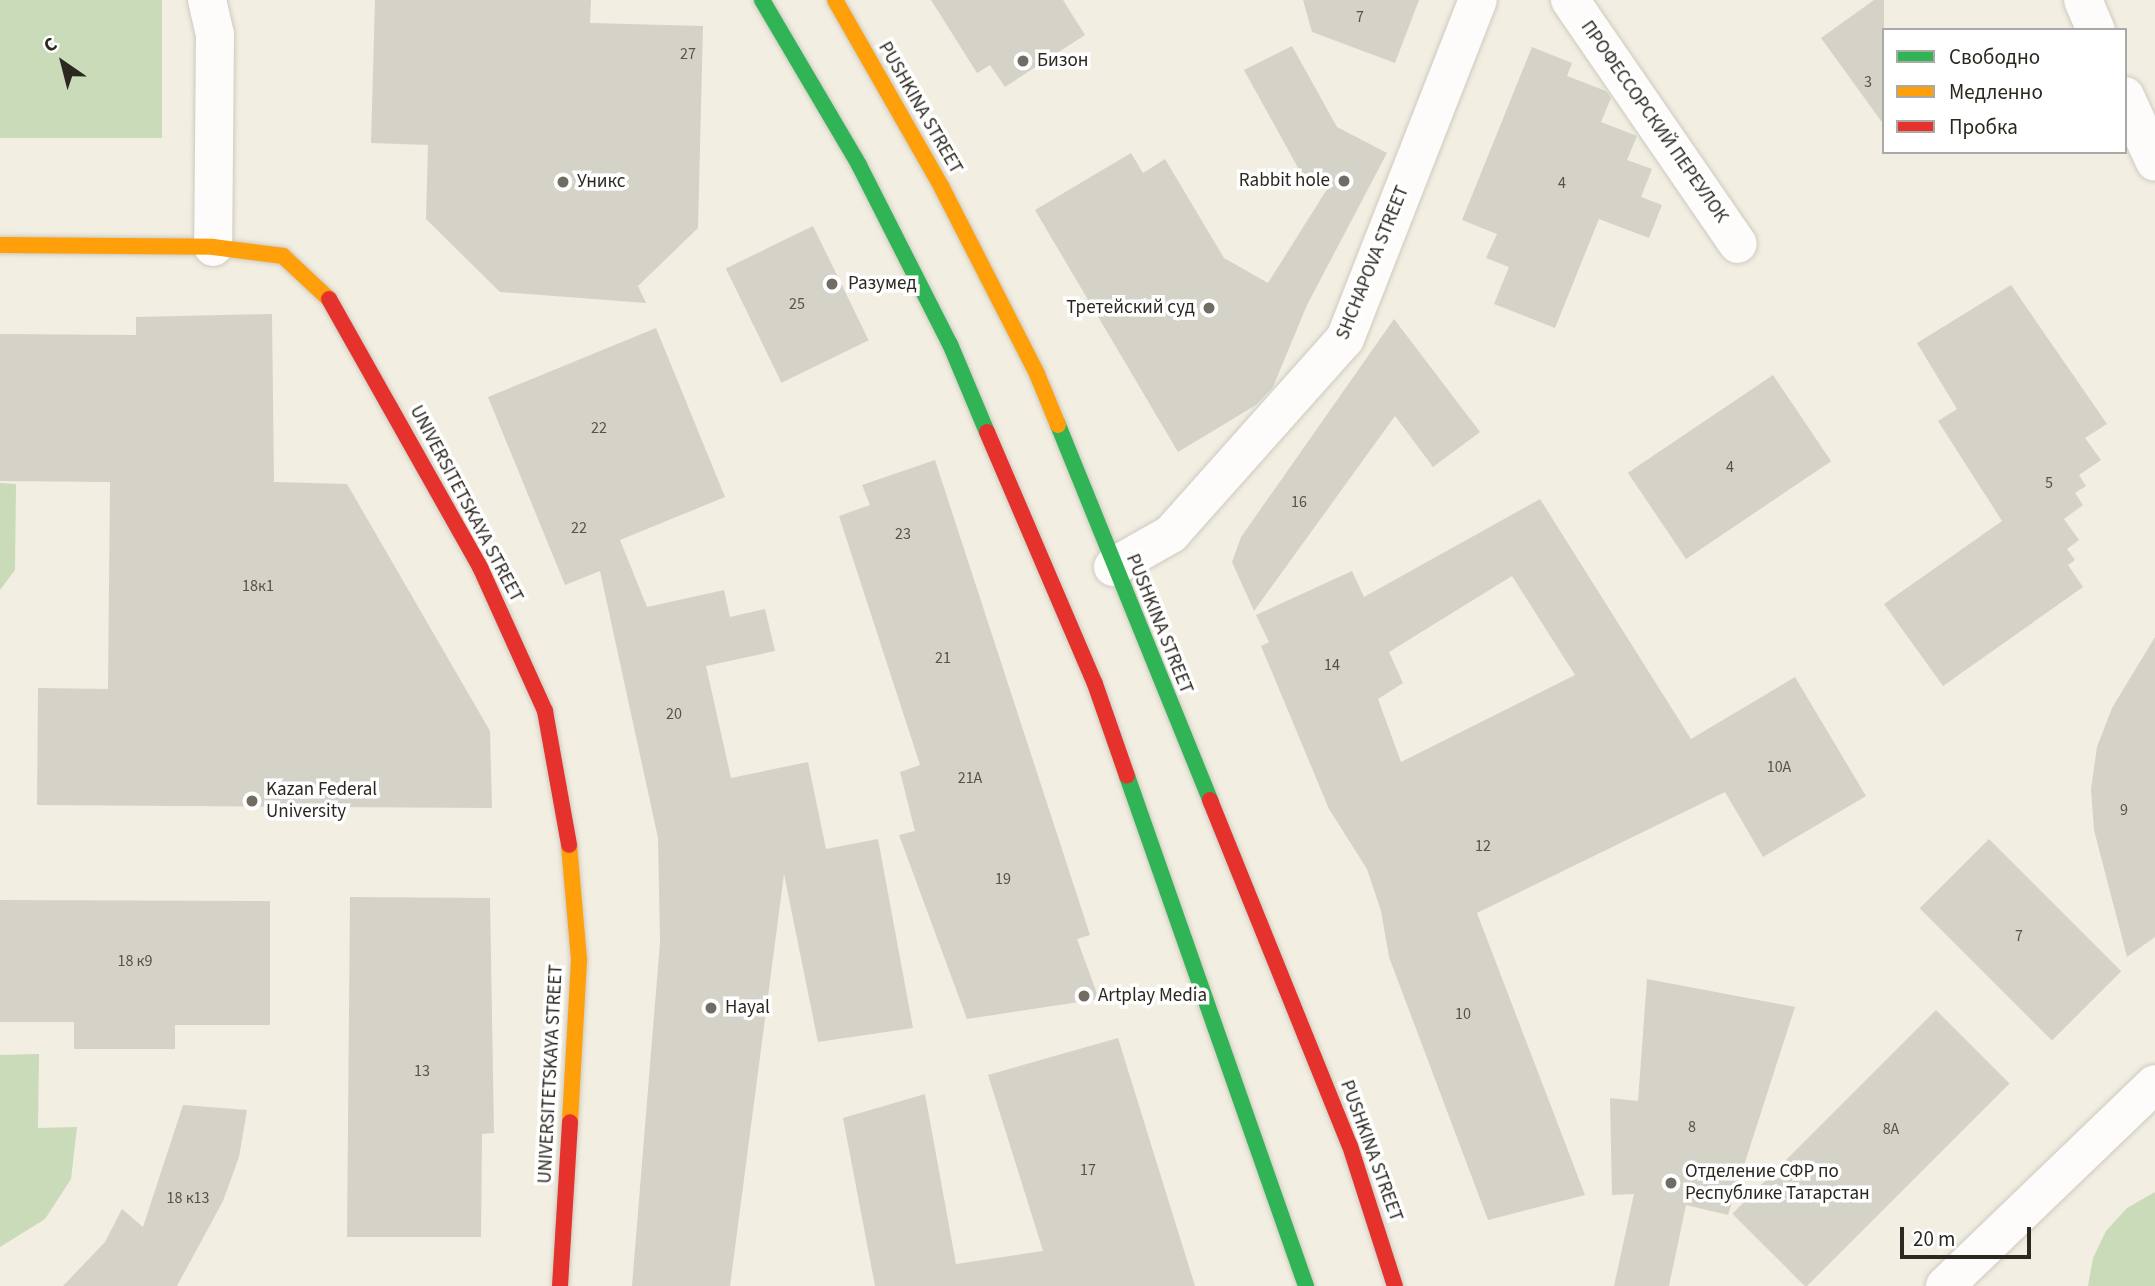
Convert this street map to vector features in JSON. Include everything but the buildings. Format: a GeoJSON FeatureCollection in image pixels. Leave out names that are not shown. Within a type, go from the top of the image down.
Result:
{"type":"FeatureCollection","features":[{"type":"Feature","properties":{"kind":"main road"},"geometry":{"type":"LineString","coordinates":[[762,0],[859,165],[950,345],[1095,684],[1306,1286]]}},
{"type":"Feature","properties":{"kind":"main road","name":"PUSHKINA STREET"},"geometry":{"type":"LineString","coordinates":[[835,0],[941,186],[1037,374],[1350,1146],[1395,1286]]}},
{"type":"Feature","properties":{"kind":"main road","name":"UNIVERSITETSKAYA STREET"},"geometry":{"type":"LineString","coordinates":[[0,245],[213,247],[283,256],[333,303],[480,567],[545,711],[568,818],[579,960],[560,1286]]}},
{"type":"Feature","properties":{"kind":"street"},"geometry":{"type":"LineString","coordinates":[[207,0],[215,34],[213,247]]}},
{"type":"Feature","properties":{"kind":"street","name":"SHCHAPOVA STREET"},"geometry":{"type":"LineString","coordinates":[[1113,567],[1171,534],[1345,340],[1478,0]]}},
{"type":"Feature","properties":{"kind":"street","name":"ПРОФЕССОРСКИЙ ПЕРЕУЛОК"},"geometry":{"type":"LineString","coordinates":[[1570,0],[1738,244]]}},
{"type":"Feature","properties":{"kind":"street"},"geometry":{"type":"LineString","coordinates":[[2083,0],[2095,28]]}},
{"type":"Feature","properties":{"kind":"street"},"geometry":{"type":"LineString","coordinates":[[2127,100],[2155,162]]}},
{"type":"Feature","properties":{"kind":"street"},"geometry":{"type":"LineString","coordinates":[[1945,1286],[2155,1084]]}},
{"type":"Feature","properties":{"kind":"green space"},"geometry":{"type":"Polygon","coordinates":[[[0,0],[162,0],[162,138],[0,138],[0,0]]]}},
{"type":"Feature","properties":{"kind":"green space"},"geometry":{"type":"Polygon","coordinates":[[[0,483],[16,484],[15,570],[0,590],[0,483]]]}},
{"type":"Feature","properties":{"kind":"green space"},"geometry":{"type":"Polygon","coordinates":[[[39,1054],[38,1128],[77,1127],[71,1179],[45,1219],[0,1247],[0,1055],[39,1054]]]}},
{"type":"Feature","properties":{"kind":"green space"},"geometry":{"type":"Polygon","coordinates":[[[2155,1192],[2155,1286],[2088,1286],[2093,1258],[2106,1231],[2127,1208],[2155,1192]]]}},
{"type":"Feature","properties":{"kind":"traffic: fast"},"geometry":{"type":"LineString","coordinates":[[762,0],[859,165],[950,344],[987,432]]}},
{"type":"Feature","properties":{"kind":"traffic: fast"},"geometry":{"type":"LineString","coordinates":[[1058,425],[1210,800]]}},
{"type":"Feature","properties":{"kind":"traffic: fast"},"geometry":{"type":"LineString","coordinates":[[1127,776],[1306,1286]]}},
{"type":"Feature","properties":{"kind":"traffic: slow"},"geometry":{"type":"LineString","coordinates":[[835,0],[941,186],[1037,374],[1058,425]]}},
{"type":"Feature","properties":{"kind":"traffic: slow"},"geometry":{"type":"LineString","coordinates":[[0,245],[213,247],[283,256],[329,299]]}},
{"type":"Feature","properties":{"kind":"traffic: slow"},"geometry":{"type":"LineString","coordinates":[[569,845],[579,960],[570,1122]]}},
{"type":"Feature","properties":{"kind":"traffic: jam"},"geometry":{"type":"LineString","coordinates":[[329,299],[480,567],[545,711],[569,845]]}},
{"type":"Feature","properties":{"kind":"traffic: jam"},"geometry":{"type":"LineString","coordinates":[[987,432],[1095,684],[1127,776]]}},
{"type":"Feature","properties":{"kind":"traffic: jam"},"geometry":{"type":"LineString","coordinates":[[1210,800],[1350,1146],[1395,1286]]}},
{"type":"Feature","properties":{"kind":"traffic: jam"},"geometry":{"type":"LineString","coordinates":[[560,1286],[570,1122]]}},
{"type":"Feature","properties":{"kind":"place","name":"Бизон"},"geometry":{"type":"Point","coordinates":[1023,61]}},
{"type":"Feature","properties":{"kind":"place","name":"Rabbit hole"},"geometry":{"type":"Point","coordinates":[1344,181]}},
{"type":"Feature","properties":{"kind":"place","name":"Уникс"},"geometry":{"type":"Point","coordinates":[563,182]}},
{"type":"Feature","properties":{"kind":"place","name":"Разумед"},"geometry":{"type":"Point","coordinates":[832,284]}},
{"type":"Feature","properties":{"kind":"place","name":"Третейский суд"},"geometry":{"type":"Point","coordinates":[1209,308]}},
{"type":"Feature","properties":{"kind":"place","name":"Kazan Federal University"},"geometry":{"type":"Point","coordinates":[252,801]}},
{"type":"Feature","properties":{"kind":"place","name":"Artplay Media"},"geometry":{"type":"Point","coordinates":[1084,996]}},
{"type":"Feature","properties":{"kind":"place","name":"Hayal"},"geometry":{"type":"Point","coordinates":[711,1008]}},
{"type":"Feature","properties":{"kind":"place","name":"Отделение СФР по Республике Татарстан"},"geometry":{"type":"Point","coordinates":[1671,1183]}}]}
